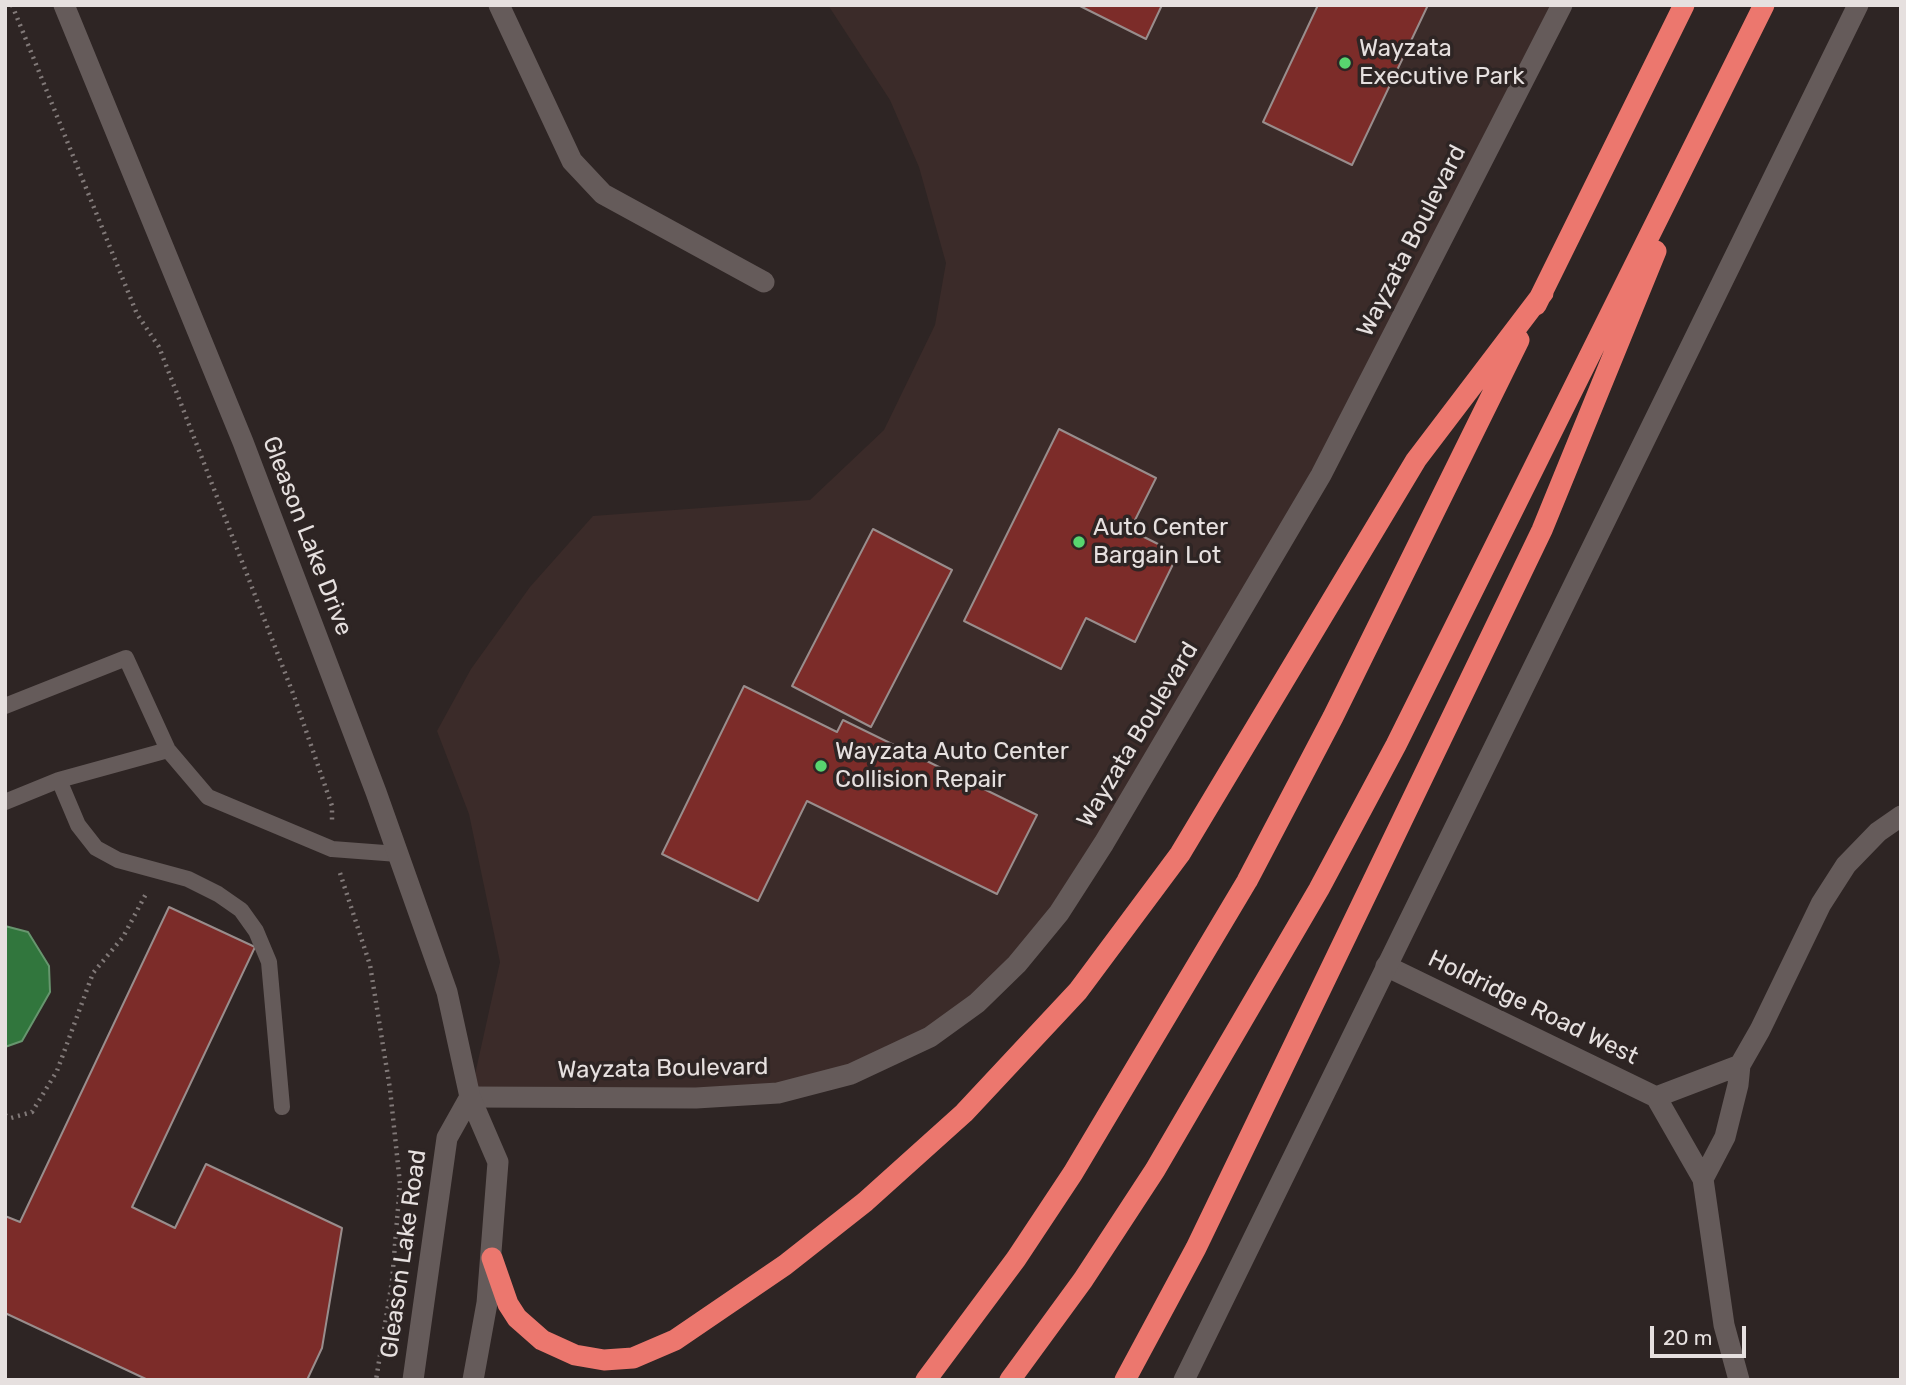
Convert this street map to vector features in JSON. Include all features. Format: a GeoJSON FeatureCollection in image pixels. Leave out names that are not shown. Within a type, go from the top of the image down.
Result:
{"type":"FeatureCollection","features":[{"type":"Feature","properties":{"kind":"highway"},"geometry":{"type":"LineString","coordinates":[[926,1380],[1016,1259],[1073,1173],[1125,1092],[1247,881],[1339,704],[1684,5]]}},
{"type":"Feature","properties":{"kind":"highway"},"geometry":{"type":"LineString","coordinates":[[1010,1380],[1083,1280],[1155,1170],[1319,889],[1402,732],[1764,5]]}},
{"type":"Feature","properties":{"kind":"highway"},"geometry":{"type":"LineString","coordinates":[[1125,1380],[1196,1248],[1542,530],[1718,97]]}},
{"type":"Feature","properties":{"kind":"highway"},"geometry":{"type":"LineString","coordinates":[[492,1258],[508,1304],[517,1318],[542,1340],[575,1355],[604,1360],[634,1358],[675,1340],[785,1265],[865,1202],[964,1113],[1078,990],[1180,854],[1416,460],[1543,292]]}},
{"type":"Feature","properties":{"kind":"street","name":"Gleason Lake Drive"},"geometry":{"type":"LineString","coordinates":[[64,5],[243,442],[398,854],[447,992],[470,1097]]}},
{"type":"Feature","properties":{"kind":"street"},"geometry":{"type":"LineString","coordinates":[[499,5],[572,162],[603,194],[764,282]]}},
{"type":"Feature","properties":{"kind":"street","name":"Wayzata Boulevard"},"geometry":{"type":"LineString","coordinates":[[470,1097],[695,1098],[778,1093],[851,1074],[930,1037],[977,1003],[1017,964],[1059,913],[1104,843],[1321,475],[1562,5]]}},
{"type":"Feature","properties":{"kind":"street"},"geometry":{"type":"LineString","coordinates":[[1184,1380],[1858,5]]}},
{"type":"Feature","properties":{"kind":"street"},"geometry":{"type":"LineString","coordinates":[[1739,1380],[1724,1325],[1703,1179],[1725,1137],[1736,1097],[1740,1065],[1760,1031],[1827,895],[1846,865],[1878,832],[1901,816]]}},
{"type":"Feature","properties":{"kind":"street","name":"Holdridge Road West"},"geometry":{"type":"LineString","coordinates":[[1387,966],[1656,1097],[1703,1179]]}},
{"type":"Feature","properties":{"kind":"street","name":"Holdridge Road West"},"geometry":{"type":"LineString","coordinates":[[1656,1097],[1740,1065]]}},
{"type":"Feature","properties":{"kind":"street"},"geometry":{"type":"LineString","coordinates":[[470,1097],[498,1161],[487,1303],[473,1380]]}},
{"type":"Feature","properties":{"kind":"street","name":"Gleason Lake Road"},"geometry":{"type":"LineString","coordinates":[[413,1380],[447,1138],[470,1097]]}},
{"type":"Feature","properties":{"kind":"lane"},"geometry":{"type":"LineString","coordinates":[[5,706],[126,658],[168,750],[208,797],[332,849],[398,854]]}},
{"type":"Feature","properties":{"kind":"lane"},"geometry":{"type":"LineString","coordinates":[[5,802],[59,780],[168,750]]}},
{"type":"Feature","properties":{"kind":"lane"},"geometry":{"type":"LineString","coordinates":[[59,780],[78,825],[96,848],[118,860],[187,879],[218,894],[241,910],[256,931],[269,962],[282,1107]]}},
{"type":"Feature","properties":{"kind":"path"},"geometry":{"type":"LineString","coordinates":[[12,5],[137,314],[159,347],[294,696],[332,806],[332,849],[370,965],[390,1089],[400,1184],[392,1281],[376,1380]]}},
{"type":"Feature","properties":{"kind":"path"},"geometry":{"type":"LineString","coordinates":[[5,1115],[11,1118],[32,1112],[57,1071],[93,973],[123,937],[158,871]]}},
{"type":"Feature","properties":{"kind":"shaded area"},"geometry":{"type":"Polygon","coordinates":[[[828,5],[1562,5],[1321,475],[1059,913],[930,1037],[778,1093],[470,1097],[500,962],[469,814],[437,731],[471,669],[530,587],[593,516],[810,500],[884,430],[935,325],[946,263],[919,167],[890,100],[828,5]]]}},
{"type":"Feature","properties":{"kind":"shaded area"},"geometry":{"type":"Polygon","coordinates":[[[5,926],[28,932],[49,966],[50,992],[22,1041],[5,1047],[5,926]]]}},
{"type":"Feature","properties":{"kind":"building"},"geometry":{"type":"Polygon","coordinates":[[[1078,5],[1162,5],[1146,39],[1078,5]]]}},
{"type":"Feature","properties":{"kind":"building","name":"Wayzata Executive Park"},"geometry":{"type":"Polygon","coordinates":[[[1318,5],[1428,5],[1352,165],[1263,122],[1318,5]]]}},
{"type":"Feature","properties":{"kind":"building","name":"Auto Center Bargain Lot"},"geometry":{"type":"Polygon","coordinates":[[[1059,429],[1156,478],[1130,530],[1178,554],[1135,642],[1086,618],[1061,669],[964,621],[1059,429]]]}},
{"type":"Feature","properties":{"kind":"building"},"geometry":{"type":"Polygon","coordinates":[[[873,529],[952,570],[871,727],[792,686],[873,529]]]}},
{"type":"Feature","properties":{"kind":"building","name":"Wayzata Auto Center Collision Repair"},"geometry":{"type":"Polygon","coordinates":[[[744,686],[837,732],[843,720],[1037,815],[997,894],[807,801],[758,901],[662,854],[744,686]]]}},
{"type":"Feature","properties":{"kind":"building"},"geometry":{"type":"Polygon","coordinates":[[[169,907],[255,947],[132,1207],[175,1228],[206,1164],[342,1228],[322,1348],[307,1380],[148,1380],[5,1313],[5,1216],[20,1222],[169,907]]]}},
{"type":"Feature","properties":{"kind":"place","name":"Wayzata Executive Park"},"geometry":{"type":"Point","coordinates":[1345,63]}},
{"type":"Feature","properties":{"kind":"place","name":"Auto Center Bargain Lot"},"geometry":{"type":"Point","coordinates":[1079,542]}},
{"type":"Feature","properties":{"kind":"place","name":"Wayzata Auto Center Collision Repair"},"geometry":{"type":"Point","coordinates":[821,766]}}]}
